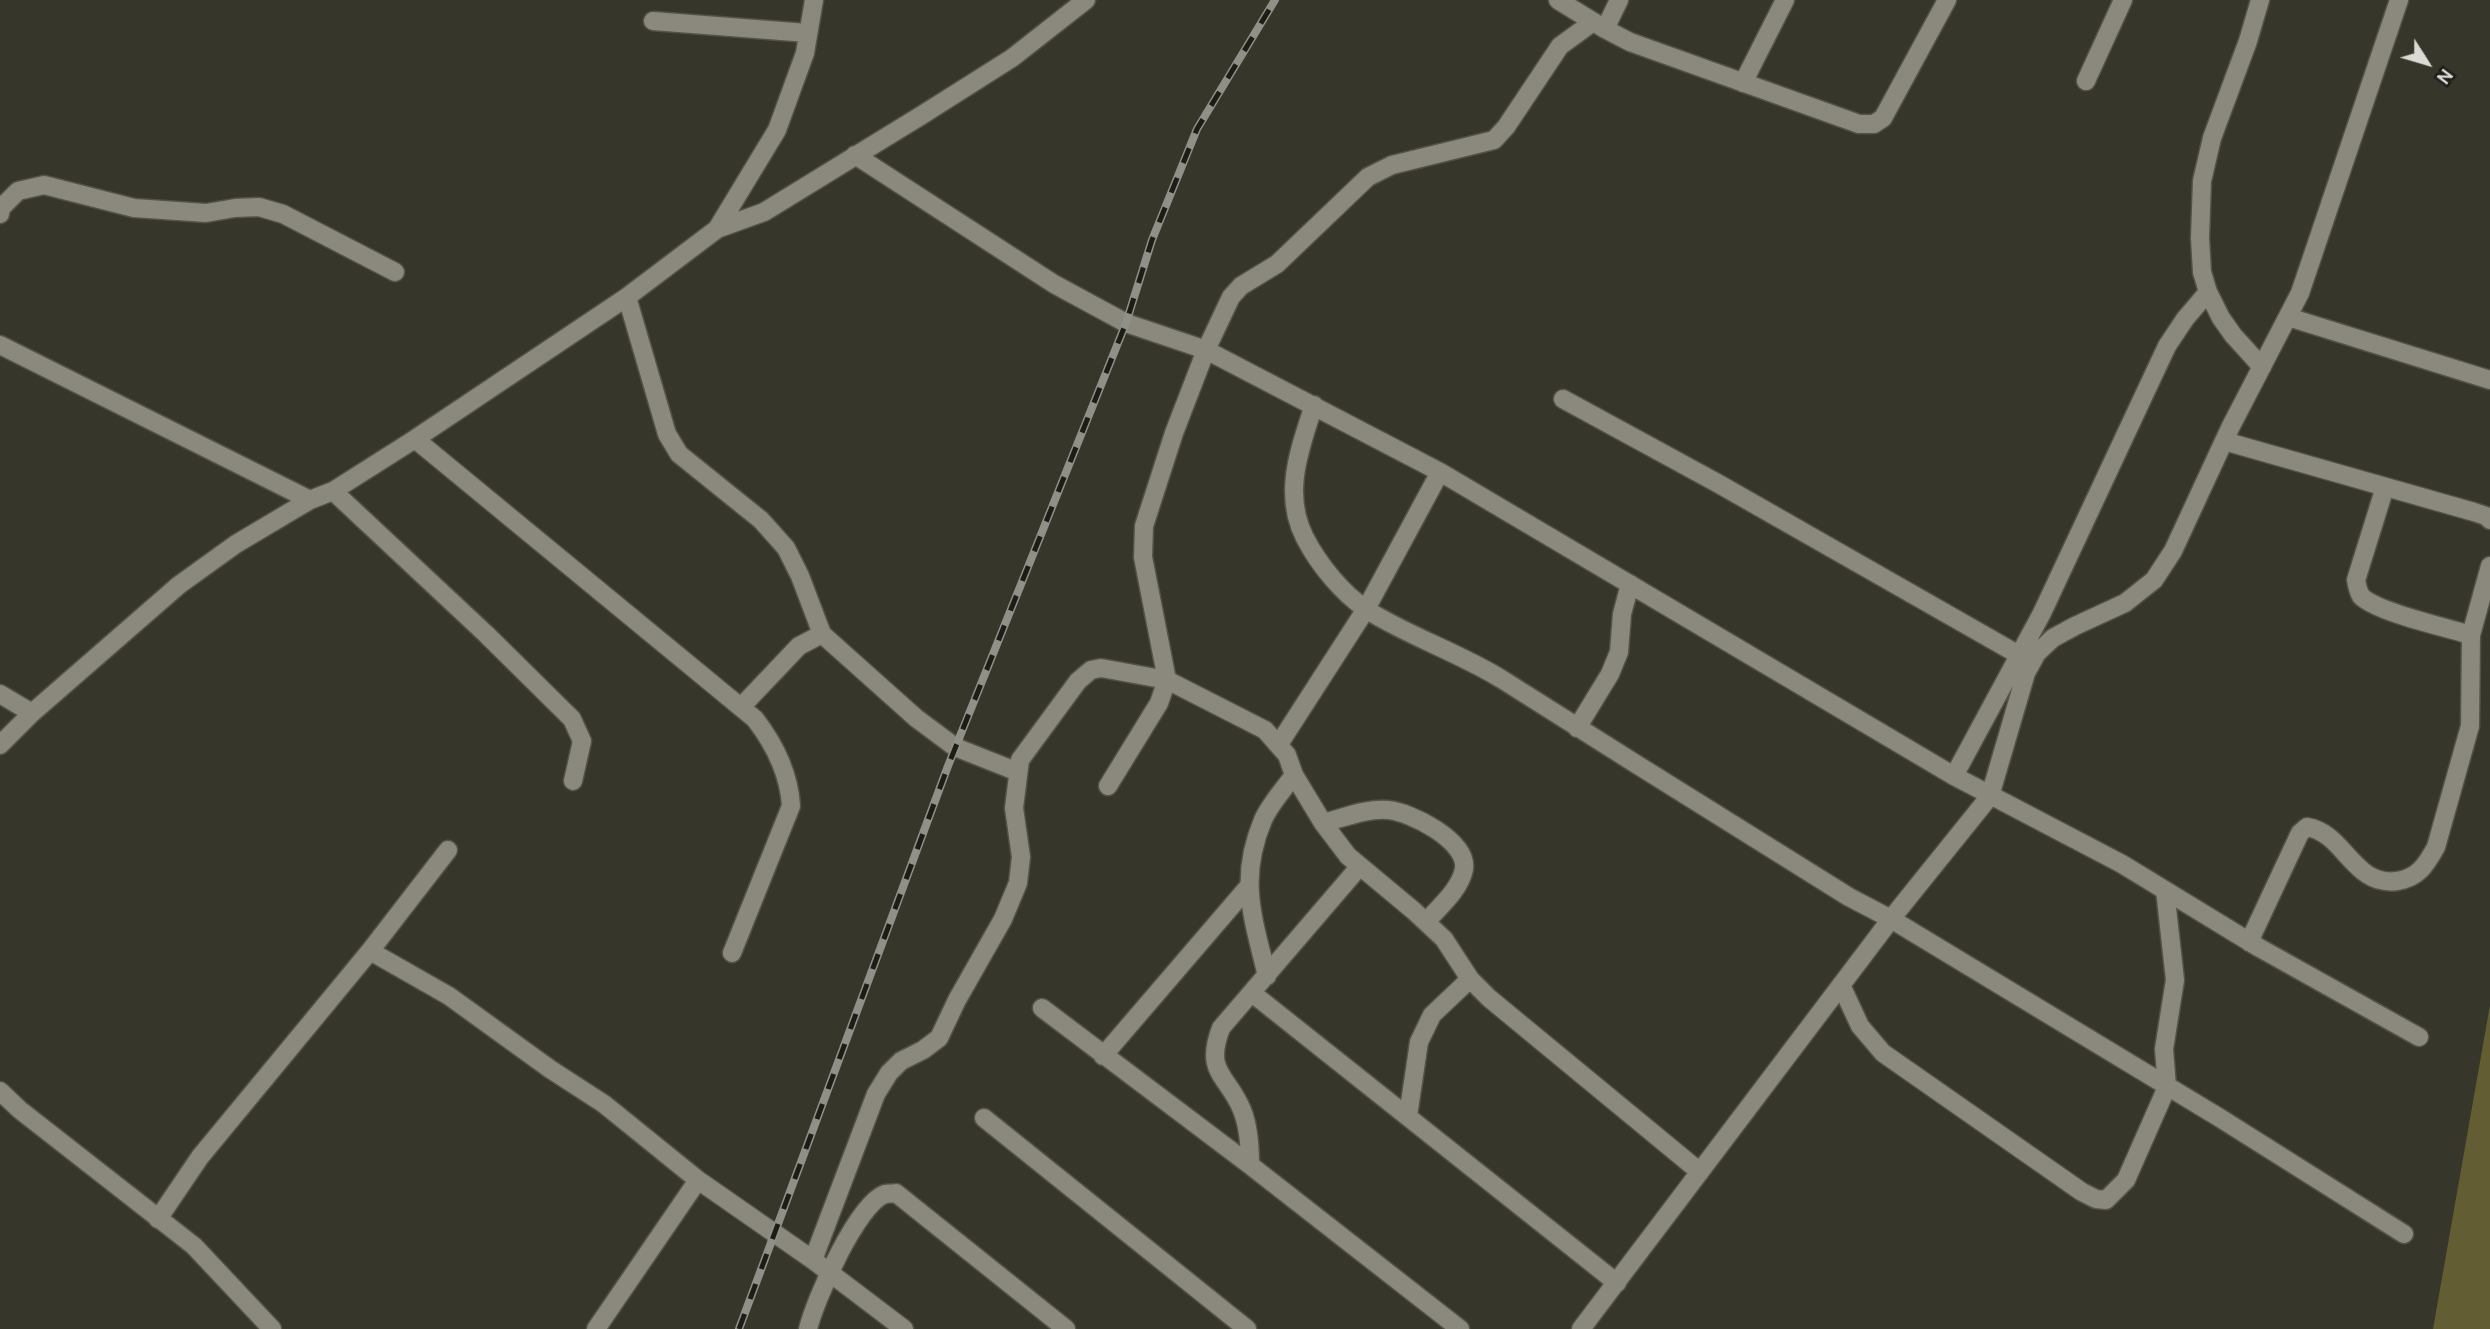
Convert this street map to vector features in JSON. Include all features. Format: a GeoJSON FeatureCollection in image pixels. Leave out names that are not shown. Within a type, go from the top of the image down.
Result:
{"type":"FeatureCollection","features":[{"type":"Feature","properties":{"kind":"street"},"geometry":{"type":"LineString","coordinates":[[717,229],[777,131],[805,53],[814,0]]}},
{"type":"Feature","properties":{"kind":"street"},"geometry":{"type":"LineString","coordinates":[[0,745],[32,713],[178,585],[236,544],[310,500],[333,491],[415,439],[626,297],[717,229],[764,212],[1012,58],[1086,0]]}},
{"type":"Feature","properties":{"kind":"street"},"geometry":{"type":"LineString","coordinates":[[1558,0],[1630,42],[1859,124],[1874,124],[1883,117],[1947,0]]}},
{"type":"Feature","properties":{"kind":"street"},"geometry":{"type":"LineString","coordinates":[[1108,786],[1159,704],[1167,680],[1143,557],[1144,526],[1174,433],[1206,350],[1231,297],[1241,286],[1277,264],[1368,177],[1392,165],[1494,140],[1506,127],[1560,46],[1599,25],[1619,0]]}},
{"type":"Feature","properties":{"kind":"street"},"geometry":{"type":"LineString","coordinates":[[1743,83],[1785,0]]}},
{"type":"Feature","properties":{"kind":"street"},"geometry":{"type":"LineString","coordinates":[[2086,81],[2123,0]]}},
{"type":"Feature","properties":{"kind":"street"},"geometry":{"type":"LineString","coordinates":[[2260,0],[2248,41],[2212,138],[2202,181],[2200,238],[2202,272],[2208,292],[2233,335],[2262,367]]}},
{"type":"Feature","properties":{"kind":"street"},"geometry":{"type":"LineString","coordinates":[[1581,1329],[1891,919],[1990,796],[2026,674],[2038,653],[2064,632],[2125,603],[2154,580],[2173,551],[2224,441],[2300,293],[2399,0]]}},
{"type":"Feature","properties":{"kind":"street"},"geometry":{"type":"LineString","coordinates":[[653,21],[807,33]]}},
{"type":"Feature","properties":{"kind":"street"},"geometry":{"type":"LineString","coordinates":[[855,155],[1054,284],[1126,323],[1206,350],[1440,472],[1954,776],[2122,864],[2249,942],[2419,1037]]}},
{"type":"Feature","properties":{"kind":"street"},"geometry":{"type":"LineString","coordinates":[[0,214],[1,208],[18,191],[44,185],[134,208],[206,213],[259,207],[283,214],[395,272]]}},
{"type":"Feature","properties":{"kind":"street"},"geometry":{"type":"LineString","coordinates":[[1954,776],[2042,613],[2167,346],[2208,292]]}},
{"type":"Feature","properties":{"kind":"street"},"geometry":{"type":"LineString","coordinates":[[626,297],[667,434],[679,454],[761,520],[786,548],[800,576],[822,634],[916,718],[955,747],[1018,772]]}},
{"type":"Feature","properties":{"kind":"street"},"geometry":{"type":"LineString","coordinates":[[2288,317],[2490,380]]}},
{"type":"Feature","properties":{"kind":"street"},"geometry":{"type":"LineString","coordinates":[[0,345],[310,500]]}},
{"type":"Feature","properties":{"kind":"street"},"geometry":{"type":"LineString","coordinates":[[1563,399],[1720,484],[2020,655]]}},
{"type":"Feature","properties":{"kind":"street"},"geometry":{"type":"LineString","coordinates":[[1314,405],[1295,470],[1294,506],[1304,537],[1333,580],[1366,609],[1500,678],[1849,897],[1891,919],[2404,1234]]}},
{"type":"Feature","properties":{"kind":"street"},"geometry":{"type":"LineString","coordinates":[[415,439],[741,707],[755,719],[771,740],[790,785],[791,806],[732,953]]}},
{"type":"Feature","properties":{"kind":"street"},"geometry":{"type":"LineString","coordinates":[[2224,441],[2486,516],[2490,520]]}},
{"type":"Feature","properties":{"kind":"street"},"geometry":{"type":"LineString","coordinates":[[1279,744],[1366,609],[1440,472]]}},
{"type":"Feature","properties":{"kind":"street"},"geometry":{"type":"LineString","coordinates":[[2385,487],[2356,580],[2361,596],[2372,604],[2471,635]]}},
{"type":"Feature","properties":{"kind":"street"},"geometry":{"type":"LineString","coordinates":[[333,491],[572,719],[582,741],[573,780]]}},
{"type":"Feature","properties":{"kind":"street"},"geometry":{"type":"LineString","coordinates":[[2249,942],[2288,856],[2300,833],[2307,827],[2324,833],[2361,869],[2383,883],[2406,880],[2419,873],[2427,864],[2436,847],[2470,726],[2471,635],[2490,566]]}},
{"type":"Feature","properties":{"kind":"street"},"geometry":{"type":"LineString","coordinates":[[1577,728],[1610,674],[1619,652],[1622,614],[1630,584]]}},
{"type":"Feature","properties":{"kind":"street"},"geometry":{"type":"LineString","coordinates":[[741,707],[799,646],[822,634]]}},
{"type":"Feature","properties":{"kind":"street"},"geometry":{"type":"LineString","coordinates":[[813,1259],[877,1094],[889,1073],[901,1061],[939,1038],[957,1000],[1003,919],[1018,883],[1021,857],[1014,808],[1020,760],[1078,681],[1091,670],[1101,668],[1167,680],[1265,730],[1287,755],[1294,775],[1323,823],[1348,856],[1444,939],[1470,979],[1489,998],[1700,1172]]}},
{"type":"Feature","properties":{"kind":"street"},"geometry":{"type":"LineString","coordinates":[[0,694],[32,713]]}},
{"type":"Feature","properties":{"kind":"street"},"geometry":{"type":"LineString","coordinates":[[1267,976],[1248,887],[1251,858],[1264,818],[1294,775]]}},
{"type":"Feature","properties":{"kind":"street"},"geometry":{"type":"LineString","coordinates":[[1323,823],[1387,810],[1414,817],[1442,834],[1461,853],[1464,872],[1455,889],[1426,922]]}},
{"type":"Feature","properties":{"kind":"street"},"geometry":{"type":"LineString","coordinates":[[159,1219],[200,1157],[370,951],[448,850]]}},
{"type":"Feature","properties":{"kind":"street"},"geometry":{"type":"LineString","coordinates":[[1250,1165],[1250,1143],[1242,1109],[1218,1071],[1213,1056],[1221,1028],[1360,866]]}},
{"type":"Feature","properties":{"kind":"street"},"geometry":{"type":"LineString","coordinates":[[1103,1056],[1248,887]]}},
{"type":"Feature","properties":{"kind":"street"},"geometry":{"type":"LineString","coordinates":[[1841,985],[1860,1027],[1883,1052],[2028,1155],[2095,1199],[2106,1200],[2126,1180],[2166,1087],[2164,1048],[2175,980],[2165,890]]}},
{"type":"Feature","properties":{"kind":"street"},"geometry":{"type":"LineString","coordinates":[[370,951],[449,996],[550,1069],[604,1104],[698,1180],[813,1259],[904,1329]]}},
{"type":"Feature","properties":{"kind":"street"},"geometry":{"type":"LineString","coordinates":[[1408,1116],[1419,1042],[1432,1015],[1470,979]]}},
{"type":"Feature","properties":{"kind":"street"},"geometry":{"type":"LineString","coordinates":[[1252,993],[1616,1283]]}},
{"type":"Feature","properties":{"kind":"street"},"geometry":{"type":"LineString","coordinates":[[1042,1009],[1250,1165],[1453,1326]]}},
{"type":"Feature","properties":{"kind":"street"},"geometry":{"type":"LineString","coordinates":[[0,1091],[20,1110],[194,1246],[272,1329]]}},
{"type":"Feature","properties":{"kind":"street"},"geometry":{"type":"LineString","coordinates":[[984,1118],[1247,1329]]}},
{"type":"Feature","properties":{"kind":"street"},"geometry":{"type":"LineString","coordinates":[[596,1329],[698,1180]]}},
{"type":"Feature","properties":{"kind":"street"},"geometry":{"type":"LineString","coordinates":[[808,1329],[830,1272],[863,1213],[884,1194],[896,1193],[1066,1329]]}},
{"type":"Feature","properties":{"kind":"shaded area"},"geometry":{"type":"Polygon","coordinates":[[[2490,1005],[2490,1329],[2433,1329],[2490,1005]]]}},
{"type":"Feature","properties":{"kind":"railway"},"geometry":{"type":"LineString","coordinates":[[739,1329],[948,766],[1126,323],[1152,240],[1197,129],[1275,0]]}}]}
